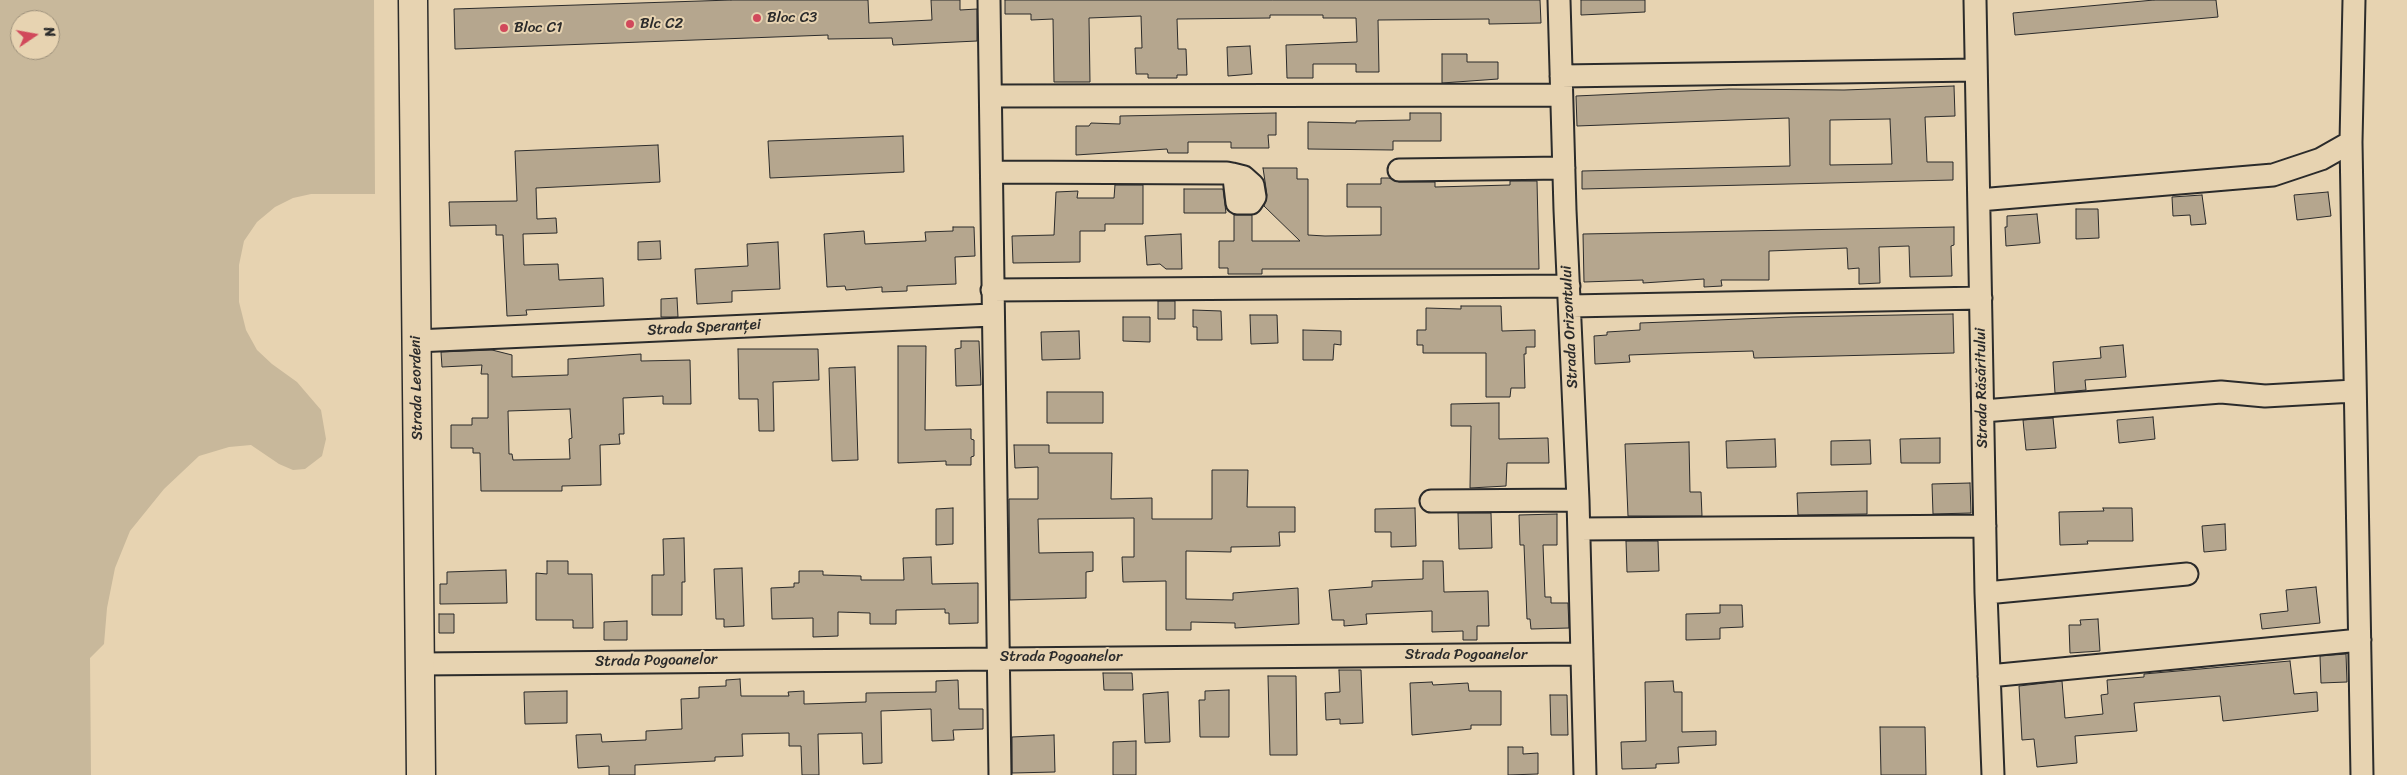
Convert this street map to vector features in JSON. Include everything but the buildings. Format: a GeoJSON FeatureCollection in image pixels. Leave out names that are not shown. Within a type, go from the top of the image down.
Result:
{"type":"FeatureCollection","features":[{"type":"Feature","properties":{"kind":"main road","name":"Strada Leordeni"},"geometry":{"type":"LineString","coordinates":[[413,0],[421,775]]}},
{"type":"Feature","properties":{"kind":"street"},"geometry":{"type":"LineString","coordinates":[[989,0],[996,658],[1000,775]]}},
{"type":"Feature","properties":{"kind":"street","name":"Strada Orizontului"},"geometry":{"type":"LineString","coordinates":[[1559,0],[1582,654]]}},
{"type":"Feature","properties":{"kind":"street","name":"Strada Răsăritului"},"geometry":{"type":"LineString","coordinates":[[1975,0],[1986,593],[1992,775]]}},
{"type":"Feature","properties":{"kind":"street"},"geometry":{"type":"LineString","coordinates":[[2354,0],[2350,142],[2362,775]]}},
{"type":"Feature","properties":{"kind":"street"},"geometry":{"type":"LineString","coordinates":[[991,96],[1561,86],[1976,70]]}},
{"type":"Feature","properties":{"kind":"street"},"geometry":{"type":"LineString","coordinates":[[1979,200],[2272,175],[2321,159],[2350,142]]}},
{"type":"Feature","properties":{"kind":"street"},"geometry":{"type":"LineString","coordinates":[[1399,170],[1564,168]]}},
{"type":"Feature","properties":{"kind":"street"},"geometry":{"type":"LineString","coordinates":[[992,172],[1232,174]]}},
{"type":"Feature","properties":{"kind":"street"},"geometry":{"type":"LineString","coordinates":[[992,290],[1981,298]]}},
{"type":"Feature","properties":{"kind":"street","name":"Strada Speranței"},"geometry":{"type":"LineString","coordinates":[[416,341],[992,315]]}},
{"type":"Feature","properties":{"kind":"street"},"geometry":{"type":"LineString","coordinates":[[1983,411],[2221,392],[2264,396],[2354,392]]}},
{"type":"Feature","properties":{"kind":"street"},"geometry":{"type":"LineString","coordinates":[[1431,501],[1578,500]]}},
{"type":"Feature","properties":{"kind":"street"},"geometry":{"type":"LineString","coordinates":[[1579,529],[1985,526]]}},
{"type":"Feature","properties":{"kind":"street"},"geometry":{"type":"LineString","coordinates":[[1986,593],[2187,574]]}},
{"type":"Feature","properties":{"kind":"street"},"geometry":{"type":"LineString","coordinates":[[1989,676],[2360,640]]}},
{"type":"Feature","properties":{"kind":"street"},"geometry":{"type":"LineString","coordinates":[[1582,654],[1585,775]]}},
{"type":"Feature","properties":{"kind":"street","name":"Strada Pogoanelor"},"geometry":{"type":"LineString","coordinates":[[420,664],[1582,654]]}},
{"type":"Feature","properties":{"kind":"shaded area"},"geometry":{"type":"Polygon","coordinates":[[[0,0],[374,0],[375,194],[311,194],[293,198],[275,207],[257,222],[244,241],[239,265],[239,302],[246,330],[257,350],[272,364],[297,382],[321,410],[326,439],[322,456],[305,469],[293,470],[279,464],[251,445],[229,447],[199,456],[164,489],[130,531],[115,568],[107,608],[104,644],[90,658],[91,775],[0,775],[0,0]]]}},
{"type":"Feature","properties":{"kind":"place","name":"Bloc C3"},"geometry":{"type":"Point","coordinates":[757,18]}},
{"type":"Feature","properties":{"kind":"place","name":"Blc C2"},"geometry":{"type":"Point","coordinates":[630,24]}},
{"type":"Feature","properties":{"kind":"place","name":"Bloc C1"},"geometry":{"type":"Point","coordinates":[504,28]}}]}
